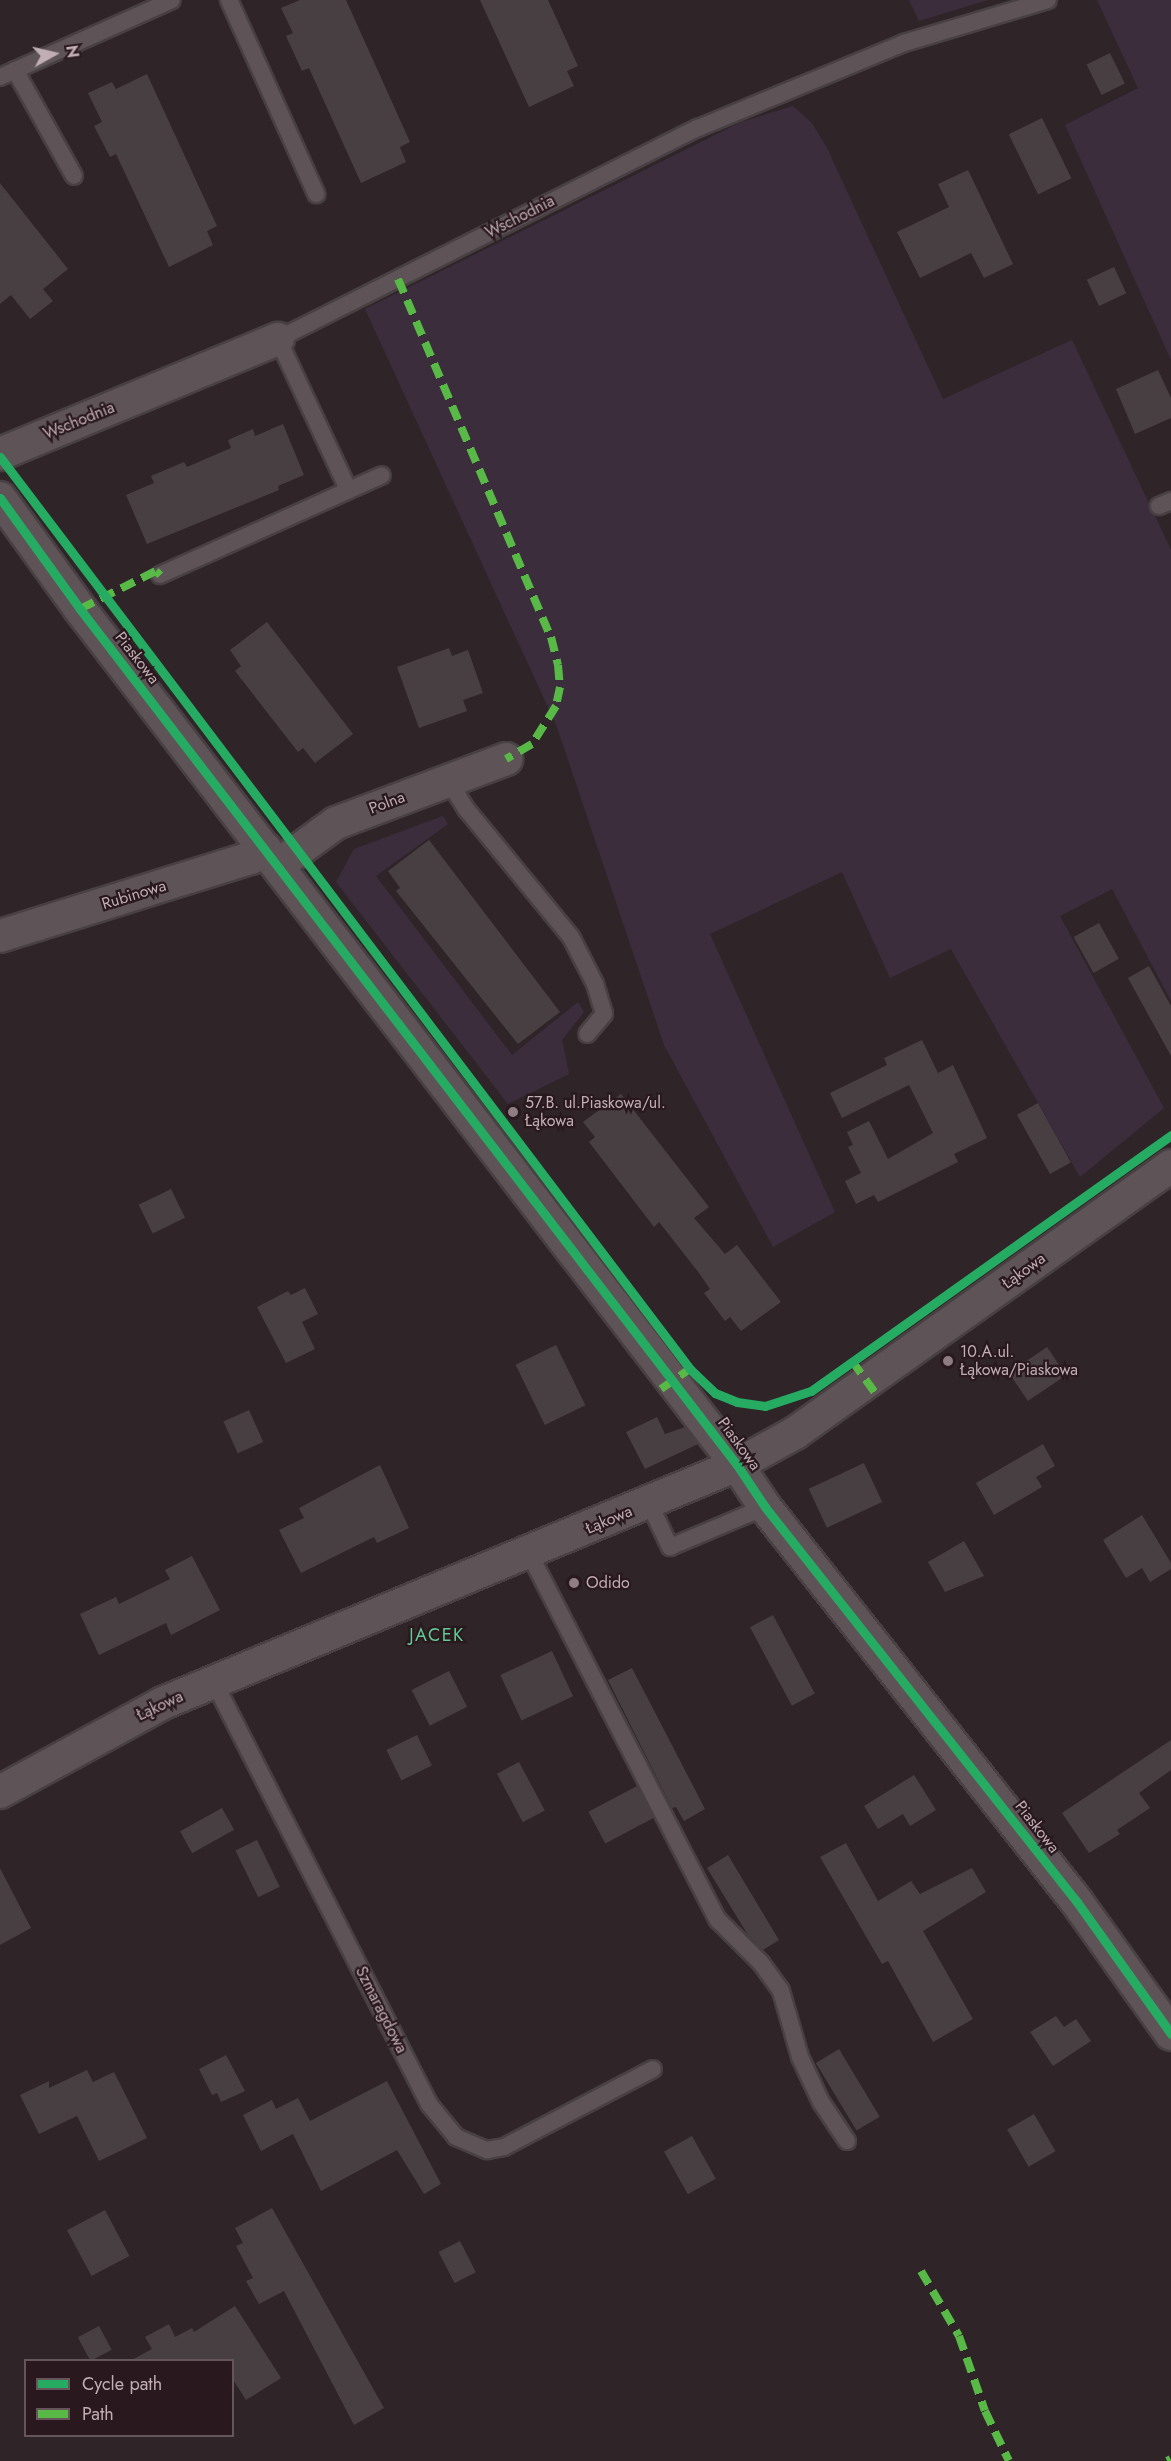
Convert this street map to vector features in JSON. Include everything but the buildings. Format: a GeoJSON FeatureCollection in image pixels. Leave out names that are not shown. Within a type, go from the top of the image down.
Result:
{"type":"FeatureCollection","features":[{"type":"Feature","properties":{"kind":"street","name":"Wschodnia"},"geometry":{"type":"LineString","coordinates":[[0,454],[278,339]]}},
{"type":"Feature","properties":{"kind":"street","name":"Piaskowa"},"geometry":{"type":"LineString","coordinates":[[0,498],[737,1465],[765,1508],[1077,1902],[1171,2034]]}},
{"type":"Feature","properties":{"kind":"street","name":"Polna"},"geometry":{"type":"LineString","coordinates":[[272,857],[336,824],[506,759]]}},
{"type":"Feature","properties":{"kind":"street","name":"Rubinowa"},"geometry":{"type":"LineString","coordinates":[[0,936],[251,858],[272,857]]}},
{"type":"Feature","properties":{"kind":"street","name":"Łąkowa"},"geometry":{"type":"LineString","coordinates":[[0,1792],[162,1703],[737,1465],[795,1433],[1171,1166]]}},
{"type":"Feature","properties":{"kind":"lane"},"geometry":{"type":"LineString","coordinates":[[74,176],[8,74],[172,0]]}},
{"type":"Feature","properties":{"kind":"lane"},"geometry":{"type":"LineString","coordinates":[[229,0],[316,194]]}},
{"type":"Feature","properties":{"kind":"lane","name":"Wschodnia"},"geometry":{"type":"LineString","coordinates":[[278,339],[698,128],[904,43],[1048,0]]}},
{"type":"Feature","properties":{"kind":"lane"},"geometry":{"type":"LineString","coordinates":[[278,339],[348,489]]}},
{"type":"Feature","properties":{"kind":"lane"},"geometry":{"type":"LineString","coordinates":[[160,575],[382,475]]}},
{"type":"Feature","properties":{"kind":"lane"},"geometry":{"type":"LineString","coordinates":[[448,780],[466,810],[572,937],[596,984],[604,1014],[587,1034]]}},
{"type":"Feature","properties":{"kind":"lane"},"geometry":{"type":"LineString","coordinates":[[649,1503],[670,1547],[765,1508]]}},
{"type":"Feature","properties":{"kind":"lane"},"geometry":{"type":"LineString","coordinates":[[529,1553],[718,1920],[761,1963],[782,1991],[800,2057],[821,2102],[847,2140]]}},
{"type":"Feature","properties":{"kind":"lane","name":"Szmaragdowa"},"geometry":{"type":"LineString","coordinates":[[214,1682],[429,2104],[456,2137],[487,2150],[504,2147],[653,2069]]}},
{"type":"Feature","properties":{"kind":"shaded area"},"geometry":{"type":"Polygon","coordinates":[[[909,0],[988,0],[919,21],[909,0]]]}},
{"type":"Feature","properties":{"kind":"shaded area"},"geometry":{"type":"Polygon","coordinates":[[[1097,0],[1171,0],[1171,360],[1065,125],[1138,88],[1097,0]]]}},
{"type":"Feature","properties":{"kind":"shaded area"},"geometry":{"type":"Polygon","coordinates":[[[793,106],[812,123],[827,148],[943,399],[1072,340],[1171,550],[1171,1001],[1112,889],[1060,916],[1164,1108],[1080,1177],[951,949],[890,978],[842,872],[710,934],[835,1212],[773,1247],[664,1045],[557,727],[365,309],[741,122],[793,106]]]}},
{"type":"Feature","properties":{"kind":"shaded area"},"geometry":{"type":"Polygon","coordinates":[[[443,816],[448,824],[376,876],[512,1055],[578,1002],[584,1012],[562,1040],[569,1074],[508,1104],[336,882],[354,849],[443,816]]]}},
{"type":"Feature","properties":{"kind":"marked path"},"geometry":{"type":"LineString","coordinates":[[398,279],[551,637],[558,665],[560,687],[556,706],[532,744],[506,759]]}},
{"type":"Feature","properties":{"kind":"marked path"},"geometry":{"type":"LineString","coordinates":[[80,609],[156,571],[160,575]]}},
{"type":"Feature","properties":{"kind":"marked path"},"geometry":{"type":"LineString","coordinates":[[852,1361],[876,1394]]}},
{"type":"Feature","properties":{"kind":"marked path"},"geometry":{"type":"LineString","coordinates":[[661,1389],[690,1369]]}},
{"type":"Feature","properties":{"kind":"marked path"},"geometry":{"type":"LineString","coordinates":[[921,2271],[959,2336],[985,2411],[1009,2461]]}},
{"type":"Feature","properties":{"kind":"marked path"},"geometry":{"type":"LineString","coordinates":[[1167,2461],[1171,2459]]}},
{"type":"Feature","properties":{"kind":"cycle path"},"geometry":{"type":"LineString","coordinates":[[0,457],[690,1369],[715,1393],[737,1402],[765,1406],[811,1391],[1171,1135]]}},
{"type":"Feature","properties":{"kind":"cycle path"},"geometry":{"type":"LineString","coordinates":[[0,498],[80,609],[737,1465],[765,1507],[1077,1902],[1171,2034]]}},
{"type":"Feature","properties":{"kind":"place","name":"57.B. ul.Piaskowa/ul. Łąkowa"},"geometry":{"type":"Point","coordinates":[513,1112]}},
{"type":"Feature","properties":{"kind":"place","name":"10.A.ul. Łąkowa/Piaskowa"},"geometry":{"type":"Point","coordinates":[948,1361]}},
{"type":"Feature","properties":{"kind":"place","name":"Odido"},"geometry":{"type":"Point","coordinates":[574,1583]}},
{"type":"Feature","properties":{"kind":"district","name":"JACEK"},"geometry":{"type":"Point","coordinates":[437,1635]}}]}
